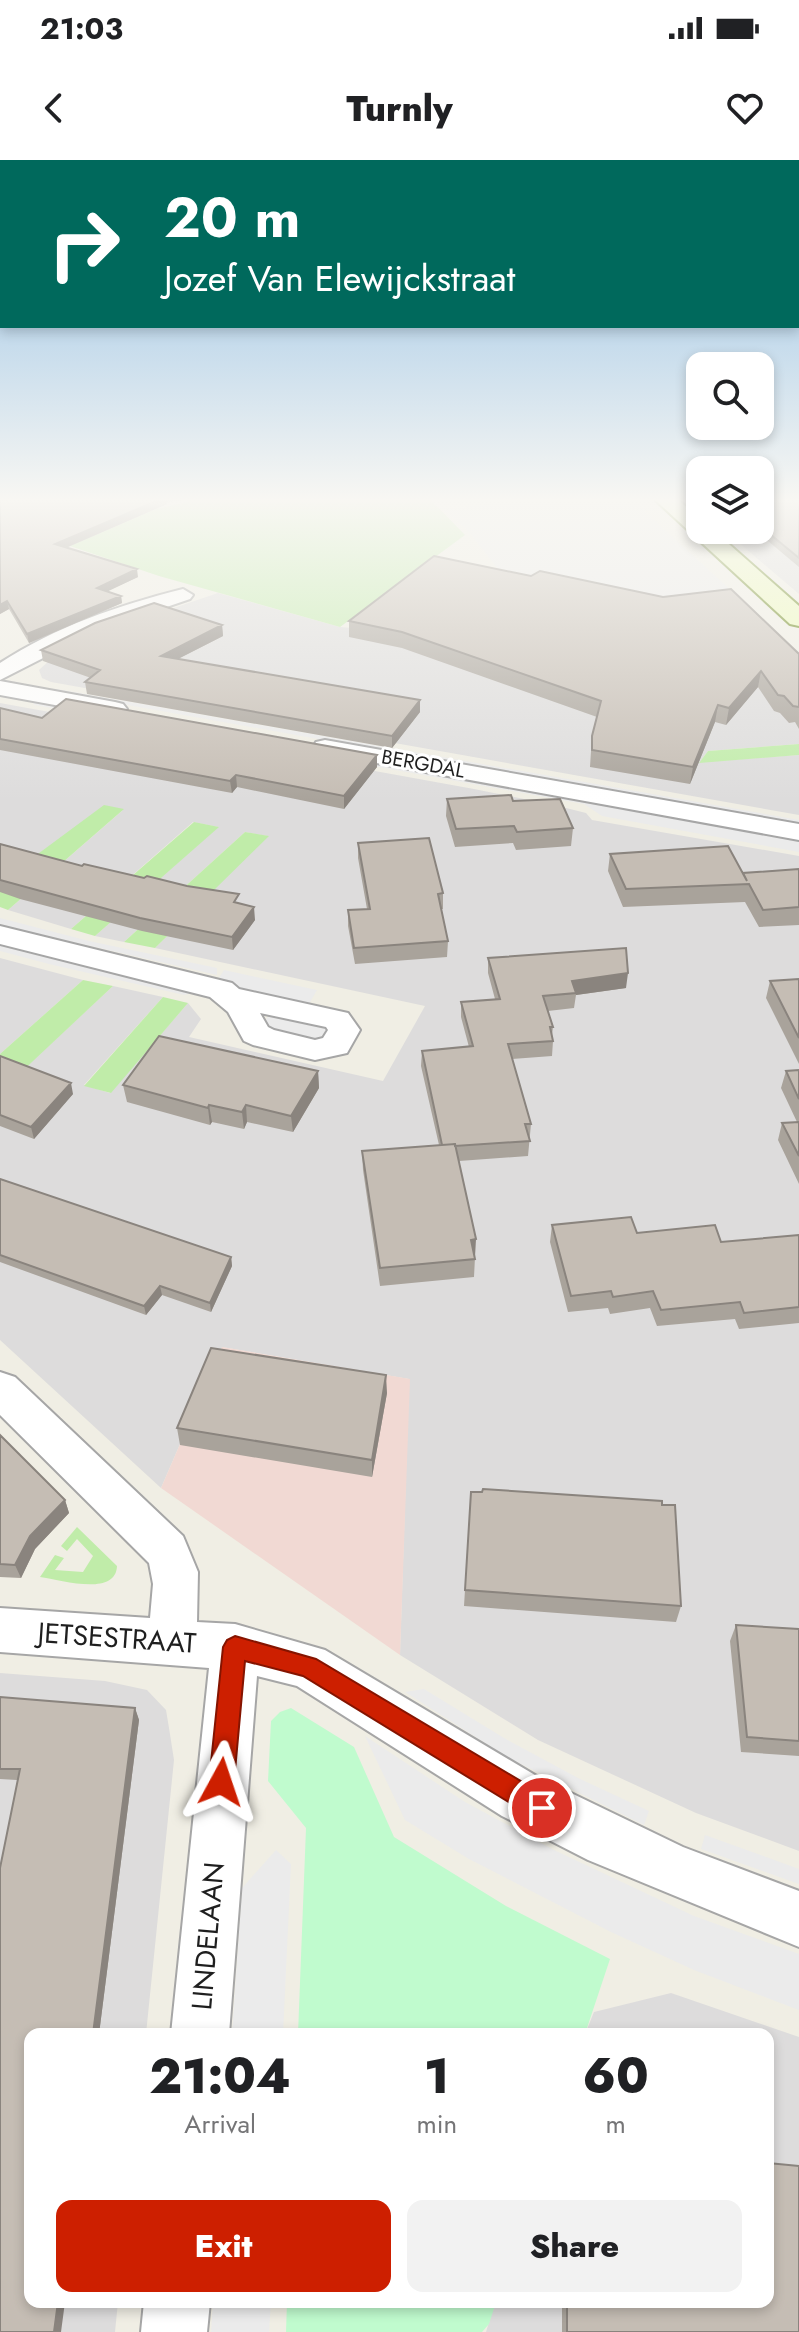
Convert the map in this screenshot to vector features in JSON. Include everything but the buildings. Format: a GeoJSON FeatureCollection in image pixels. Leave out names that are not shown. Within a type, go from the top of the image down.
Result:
{"type":"FeatureCollection","features":[{"type":"Feature","properties":{"kind":"main road"},"geometry":{"type":"LineString","coordinates":[[776,598],[799,619]]}},
{"type":"Feature","properties":{"kind":"street"},"geometry":{"type":"LineString","coordinates":[[0,673],[29,654],[98,621],[172,598]]}},
{"type":"Feature","properties":{"kind":"street"},"geometry":{"type":"LineString","coordinates":[[0,688],[141,714]]}},
{"type":"Feature","properties":{"kind":"street","name":"BERGDAL"},"geometry":{"type":"LineString","coordinates":[[307,744],[799,832]]}},
{"type":"Feature","properties":{"kind":"street"},"geometry":{"type":"LineString","coordinates":[[0,935],[195,981],[221,990],[230,997]]}},
{"type":"Feature","properties":{"kind":"street"},"geometry":{"type":"LineString","coordinates":[[0,1389],[167,1550],[176,1565],[177,1585],[169,1642]]}},
{"type":"Feature","properties":{"kind":"street","name":"JETSESTRAAT"},"geometry":{"type":"LineString","coordinates":[[0,1630],[235,1647],[308,1666],[521,1797],[661,1865],[799,1919]]}},
{"type":"Feature","properties":{"kind":"street","name":"LINDELAAN"},"geometry":{"type":"LineString","coordinates":[[201,2028],[235,1647]]}},
{"type":"Feature","properties":{"kind":"street"},"geometry":{"type":"LineString","coordinates":[[174,2332],[176,2308]]}},
{"type":"Feature","properties":{"kind":"shaded area"},"geometry":{"type":"Polygon","coordinates":[[[202,598],[237,598],[340,627],[739,658],[799,653],[799,744],[708,751],[700,762],[799,755],[799,815],[42,678],[39,670],[51,659],[202,598]]]}},
{"type":"Feature","properties":{"kind":"shaded area"},"geometry":{"type":"Polygon","coordinates":[[[606,598],[740,598],[780,635],[606,598]]]}},
{"type":"Feature","properties":{"kind":"shaded area"},"geometry":{"type":"Polygon","coordinates":[[[57,689],[799,820],[799,825],[44,690],[57,689]]]}},
{"type":"Feature","properties":{"kind":"shaded area"},"geometry":{"type":"Polygon","coordinates":[[[31,700],[799,839],[799,852],[602,816],[584,804],[35,705],[31,700]]]}},
{"type":"Feature","properties":{"kind":"shaded area"},"geometry":{"type":"Polygon","coordinates":[[[0,703],[474,789],[586,813],[592,820],[799,856],[799,1851],[696,1813],[538,1740],[400,1655],[409,1379],[222,1347],[161,1488],[0,1340],[0,1091],[113,986],[163,997],[84,1085],[110,1093],[188,1003],[201,1019],[189,1037],[383,1081],[425,1006],[155,948],[267,836],[245,832],[124,942],[95,936],[218,827],[193,822],[71,929],[8,910],[123,810],[0,882],[0,703]]]}},
{"type":"Feature","properties":{"kind":"shaded area"},"geometry":{"type":"Polygon","coordinates":[[[0,918],[89,941],[217,968],[217,975],[12,928],[0,924],[0,918]]]}},
{"type":"Feature","properties":{"kind":"shaded area"},"geometry":{"type":"Polygon","coordinates":[[[0,944],[201,991],[184,995],[49,964],[0,951],[0,944]]]}},
{"type":"Feature","properties":{"kind":"shaded area"},"geometry":{"type":"Polygon","coordinates":[[[0,958],[83,980],[0,1054],[0,958]]]}},
{"type":"Feature","properties":{"kind":"shaded area"},"geometry":{"type":"Polygon","coordinates":[[[224,970],[317,990],[309,1004],[215,984],[224,970]]]}},
{"type":"Feature","properties":{"kind":"shaded area"},"geometry":{"type":"Polygon","coordinates":[[[269,1015],[329,1028],[320,1043],[259,1029],[269,1015]]]}},
{"type":"Feature","properties":{"kind":"shaded area"},"geometry":{"type":"Polygon","coordinates":[[[222,1347],[410,1379],[400,1655],[161,1488],[222,1347]]]}},
{"type":"Feature","properties":{"kind":"shaded area"},"geometry":{"type":"Polygon","coordinates":[[[0,1673],[105,1681],[147,1690],[166,1710],[174,1760],[147,2028],[24,2028],[24,2308],[117,2308],[115,2332],[0,2332],[0,1673]]]}},
{"type":"Feature","properties":{"kind":"shaded area"},"geometry":{"type":"Polygon","coordinates":[[[424,1689],[504,1738],[578,1778],[649,1811],[644,1825],[507,1757],[405,1692],[424,1689]]]}},
{"type":"Feature","properties":{"kind":"shaded area"},"geometry":{"type":"Polygon","coordinates":[[[365,1736],[465,1802],[554,1850],[694,1916],[799,1954],[799,2010],[694,1970],[611,1932],[469,1859],[405,1820],[365,1736]]]}},
{"type":"Feature","properties":{"kind":"shaded area"},"geometry":{"type":"Polygon","coordinates":[[[705,1835],[799,1869],[799,1884],[701,1849],[705,1835]]]}},
{"type":"Feature","properties":{"kind":"shaded area"},"geometry":{"type":"Polygon","coordinates":[[[276,1850],[291,1864],[283,2028],[232,2028],[242,1888],[276,1850]]]}},
{"type":"Feature","properties":{"kind":"shaded area"},"geometry":{"type":"Polygon","coordinates":[[[671,1993],[773,2028],[587,2028],[594,2012],[671,1993]]]}},
{"type":"Feature","properties":{"kind":"shaded area"},"geometry":{"type":"Polygon","coordinates":[[[774,2028],[799,2037],[799,2332],[486,2332],[493,2308],[774,2308],[774,2028]]]}},
{"type":"Feature","properties":{"kind":"shaded area"},"geometry":{"type":"Polygon","coordinates":[[[213,2308],[271,2308],[269,2332],[211,2332],[213,2308]]]}},
{"type":"Feature","properties":{"kind":"green space"},"geometry":{"type":"Polygon","coordinates":[[[238,598],[379,598],[340,627],[238,598]]]}},
{"type":"Feature","properties":{"kind":"green space"},"geometry":{"type":"Polygon","coordinates":[[[799,744],[799,755],[699,763],[708,751],[799,744]]]}},
{"type":"Feature","properties":{"kind":"green space"},"geometry":{"type":"Polygon","coordinates":[[[104,805],[124,809],[8,910],[0,907],[0,882],[104,805]]]}},
{"type":"Feature","properties":{"kind":"green space"},"geometry":{"type":"Polygon","coordinates":[[[194,822],[219,827],[95,936],[71,929],[194,822]]]}},
{"type":"Feature","properties":{"kind":"green space"},"geometry":{"type":"Polygon","coordinates":[[[245,832],[269,836],[155,948],[124,942],[245,832]]]}},
{"type":"Feature","properties":{"kind":"green space"},"geometry":{"type":"Polygon","coordinates":[[[83,980],[113,986],[0,1092],[0,1054],[83,980]]]}},
{"type":"Feature","properties":{"kind":"green space"},"geometry":{"type":"Polygon","coordinates":[[[163,997],[188,1003],[111,1093],[84,1086],[163,997]]]}},
{"type":"Feature","properties":{"kind":"green space"},"geometry":{"type":"Polygon","coordinates":[[[77,1527],[117,1566],[108,1581],[86,1584],[40,1577],[55,1555],[64,1558],[55,1570],[83,1572],[93,1556],[77,1539],[67,1551],[61,1546],[77,1527]]]}},
{"type":"Feature","properties":{"kind":"green space"},"geometry":{"type":"Polygon","coordinates":[[[291,1708],[354,1747],[394,1837],[506,1906],[610,1959],[587,2028],[298,2028],[306,1828],[268,1781],[271,1721],[280,1712],[291,1708]]]}},
{"type":"Feature","properties":{"kind":"green space"},"geometry":{"type":"Polygon","coordinates":[[[287,2308],[494,2308],[489,2324],[482,2332],[286,2332],[287,2308]]]}},
{"type":"Feature","properties":{"kind":"route"},"geometry":{"type":"LineString","coordinates":[[221,1782],[235,1647],[308,1666],[542,1808]]}}]}
